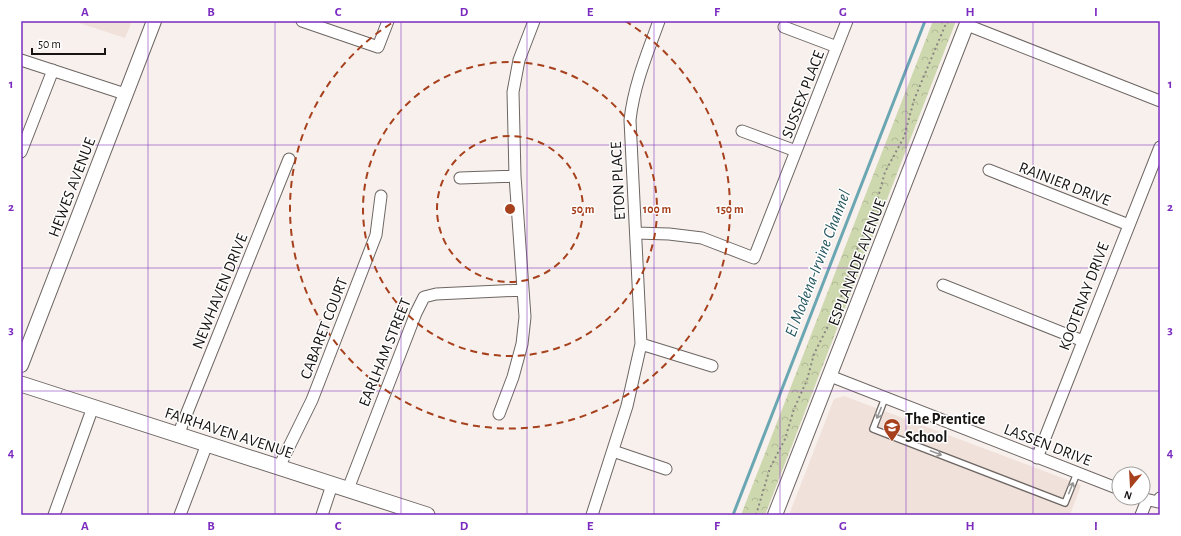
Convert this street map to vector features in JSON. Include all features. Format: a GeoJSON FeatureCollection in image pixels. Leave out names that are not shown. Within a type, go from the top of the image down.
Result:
{"type":"FeatureCollection","features":[{"type":"Feature","properties":{"kind":"main road","name":"FAIRHAVEN AVENUE"},"geometry":{"type":"LineString","coordinates":[[21,384],[427,515]]}},
{"type":"Feature","properties":{"kind":"street"},"geometry":{"type":"LineString","coordinates":[[302,21],[378,47],[388,21]]}},
{"type":"Feature","properties":{"kind":"street"},"geometry":{"type":"LineString","coordinates":[[499,414],[513,377],[522,344],[526,318],[515,176],[513,92],[519,60],[534,21]]}},
{"type":"Feature","properties":{"kind":"street","name":"ETON PLACE"},"geometry":{"type":"LineString","coordinates":[[592,515],[627,406],[641,344],[630,120],[633,96],[640,72],[659,21]]}},
{"type":"Feature","properties":{"kind":"street","name":"SUSSEX PLACE"},"geometry":{"type":"LineString","coordinates":[[636,233],[669,234],[702,238],[754,258],[847,21]]}},
{"type":"Feature","properties":{"kind":"street","name":"HEWES AVENUE"},"geometry":{"type":"LineString","coordinates":[[21,365],[125,94],[150,22]]}},
{"type":"Feature","properties":{"kind":"street"},"geometry":{"type":"LineString","coordinates":[[968,23],[1160,100]]}},
{"type":"Feature","properties":{"kind":"street","name":"ESPLANADE AVENUE"},"geometry":{"type":"LineString","coordinates":[[775,515],[968,23]]}},
{"type":"Feature","properties":{"kind":"street","name":"SUSSEX PLACE"},"geometry":{"type":"LineString","coordinates":[[784,27],[837,47]]}},
{"type":"Feature","properties":{"kind":"street"},"geometry":{"type":"LineString","coordinates":[[21,60],[125,94]]}},
{"type":"Feature","properties":{"kind":"street"},"geometry":{"type":"LineString","coordinates":[[21,152],[53,70]]}},
{"type":"Feature","properties":{"kind":"street","name":"SUSSEX PLACE"},"geometry":{"type":"LineString","coordinates":[[742,131],[796,151]]}},
{"type":"Feature","properties":{"kind":"street","name":"KOOTENAY DRIVE"},"geometry":{"type":"LineString","coordinates":[[1037,458],[1160,147]]}},
{"type":"Feature","properties":{"kind":"street","name":"NEWHAVEN DRIVE"},"geometry":{"type":"LineString","coordinates":[[178,435],[289,159]]}},
{"type":"Feature","properties":{"kind":"street","name":"RAINIER DRIVE"},"geometry":{"type":"LineString","coordinates":[[989,170],[1128,225]]}},
{"type":"Feature","properties":{"kind":"street"},"geometry":{"type":"LineString","coordinates":[[460,178],[515,176]]}},
{"type":"Feature","properties":{"kind":"street","name":"CABARET COURT"},"geometry":{"type":"LineString","coordinates":[[279,467],[312,400],[376,235],[381,196]]}},
{"type":"Feature","properties":{"kind":"street"},"geometry":{"type":"LineString","coordinates":[[943,285],[1083,341]]}},
{"type":"Feature","properties":{"kind":"street","name":"EARLHAM STREET"},"geometry":{"type":"LineString","coordinates":[[348,489],[416,313],[424,296],[436,294],[523,290]]}},
{"type":"Feature","properties":{"kind":"street"},"geometry":{"type":"LineString","coordinates":[[641,344],[712,366]]}},
{"type":"Feature","properties":{"kind":"street","name":"LASSEN DRIVE"},"geometry":{"type":"LineString","coordinates":[[830,376],[1111,487]]}},
{"type":"Feature","properties":{"kind":"street"},"geometry":{"type":"LineString","coordinates":[[54,515],[93,407]]}},
{"type":"Feature","properties":{"kind":"street"},"geometry":{"type":"LineString","coordinates":[[180,515],[207,444]]}},
{"type":"Feature","properties":{"kind":"street"},"geometry":{"type":"LineString","coordinates":[[613,451],[666,469]]}},
{"type":"Feature","properties":{"kind":"street"},"geometry":{"type":"LineString","coordinates":[[322,515],[332,484]]}},
{"type":"Feature","properties":{"kind":"street"},"geometry":{"type":"LineString","coordinates":[[1142,515],[1147,506]]}},
{"type":"Feature","properties":{"kind":"lane"},"geometry":{"type":"LineString","coordinates":[[885,398],[873,429],[880,432],[1065,503],[1077,473]]}},
{"type":"Feature","properties":{"kind":"path"},"geometry":{"type":"LineString","coordinates":[[756,515],[770,468],[785,439],[794,409],[807,380],[814,354],[839,304],[852,262],[877,201],[885,172],[904,137],[914,100],[947,21]]}},
{"type":"Feature","properties":{"kind":"shaded area"},"geometry":{"type":"Polygon","coordinates":[[[73,21],[132,21],[125,38],[73,21]]]}},
{"type":"Feature","properties":{"kind":"shaded area","name":"The Prentice School"},"geometry":{"type":"Polygon","coordinates":[[[844,396],[1081,485],[1070,515],[789,515],[834,399],[844,396]]]}},
{"type":"Feature","properties":{"kind":"green space"},"geometry":{"type":"Polygon","coordinates":[[[933,21],[956,21],[765,515],[741,515],[933,21]]]}},
{"type":"Feature","properties":{"kind":"waterway","name":"El Modena-Irvine Channel"},"geometry":{"type":"LineString","coordinates":[[733,515],[925,21]]}},
{"type":"Feature","properties":{"kind":"place","name":"The Prentice School"},"geometry":{"type":"Point","coordinates":[892,442]}}]}
